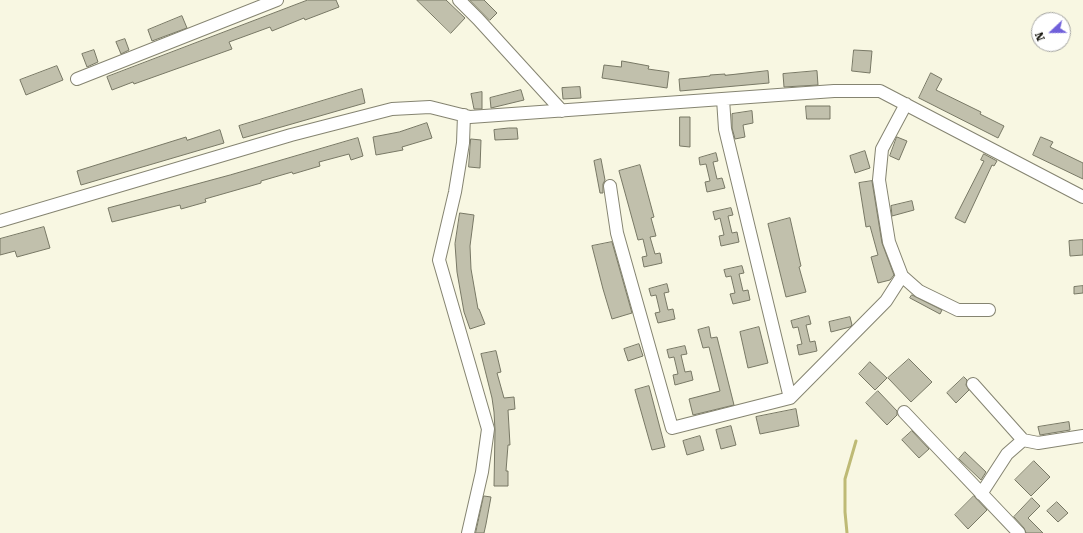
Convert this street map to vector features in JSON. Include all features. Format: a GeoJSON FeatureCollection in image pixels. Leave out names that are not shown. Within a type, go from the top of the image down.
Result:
{"type":"FeatureCollection","features":[{"type":"Feature","properties":{"kind":"street"},"geometry":{"type":"LineString","coordinates":[[77,79],[277,0]]}},
{"type":"Feature","properties":{"kind":"street"},"geometry":{"type":"LineString","coordinates":[[459,0],[562,111]]}},
{"type":"Feature","properties":{"kind":"street"},"geometry":{"type":"LineString","coordinates":[[0,221],[291,135],[392,109],[430,107],[470,116],[562,111],[834,90],[880,91],[1083,197]]}},
{"type":"Feature","properties":{"kind":"street"},"geometry":{"type":"LineString","coordinates":[[723,99],[725,129],[790,398]]}},
{"type":"Feature","properties":{"kind":"street"},"geometry":{"type":"LineString","coordinates":[[906,104],[882,149],[879,180],[889,242],[902,276],[919,291],[958,310],[989,310]]}},
{"type":"Feature","properties":{"kind":"street"},"geometry":{"type":"LineString","coordinates":[[464,115],[463,143],[455,192],[439,260],[488,429],[482,472],[468,533]]}},
{"type":"Feature","properties":{"kind":"street"},"geometry":{"type":"LineString","coordinates":[[610,186],[617,233],[672,428],[790,398],[886,301],[902,276]]}},
{"type":"Feature","properties":{"kind":"street"},"geometry":{"type":"LineString","coordinates":[[973,384],[1024,440],[1038,443],[1083,436]]}},
{"type":"Feature","properties":{"kind":"street"},"geometry":{"type":"LineString","coordinates":[[904,412],[1019,533]]}},
{"type":"Feature","properties":{"kind":"street"},"geometry":{"type":"LineString","coordinates":[[981,494],[1007,454],[1024,440]]}},
{"type":"Feature","properties":{"kind":"building"},"geometry":{"type":"Polygon","coordinates":[[[308,0],[336,0],[339,7],[305,20],[304,18],[272,31],[270,27],[229,42],[232,49],[134,84],[133,82],[112,90],[107,77],[308,0]]]}},
{"type":"Feature","properties":{"kind":"building"},"geometry":{"type":"Polygon","coordinates":[[[417,0],[446,0],[465,18],[451,33],[417,0]]]}},
{"type":"Feature","properties":{"kind":"building"},"geometry":{"type":"Polygon","coordinates":[[[470,0],[484,0],[497,13],[490,20],[470,0]]]}},
{"type":"Feature","properties":{"kind":"building"},"geometry":{"type":"Polygon","coordinates":[[[182,16],[187,28],[152,41],[148,30],[182,16]]]}},
{"type":"Feature","properties":{"kind":"building"},"geometry":{"type":"Polygon","coordinates":[[[125,39],[129,50],[121,54],[116,42],[125,39]]]}},
{"type":"Feature","properties":{"kind":"building"},"geometry":{"type":"Polygon","coordinates":[[[94,50],[98,62],[87,67],[82,54],[94,50]]]}},
{"type":"Feature","properties":{"kind":"building"},"geometry":{"type":"Polygon","coordinates":[[[854,50],[872,51],[870,73],[852,71],[854,50]]]}},
{"type":"Feature","properties":{"kind":"building"},"geometry":{"type":"Polygon","coordinates":[[[622,61],[649,66],[648,69],[669,72],[667,88],[602,78],[604,65],[621,67],[622,61]]]}},
{"type":"Feature","properties":{"kind":"building"},"geometry":{"type":"Polygon","coordinates":[[[57,66],[63,80],[26,95],[20,80],[57,66]]]}},
{"type":"Feature","properties":{"kind":"building"},"geometry":{"type":"Polygon","coordinates":[[[768,71],[769,83],[680,91],[679,79],[710,75],[768,71]]]}},
{"type":"Feature","properties":{"kind":"building"},"geometry":{"type":"Polygon","coordinates":[[[817,71],[818,85],[784,87],[783,74],[817,71]]]}},
{"type":"Feature","properties":{"kind":"building"},"geometry":{"type":"Polygon","coordinates":[[[931,73],[942,79],[936,90],[981,112],[980,114],[1004,126],[998,138],[919,98],[931,73]]]}},
{"type":"Feature","properties":{"kind":"building"},"geometry":{"type":"Polygon","coordinates":[[[580,87],[581,98],[563,99],[562,88],[580,87]]]}},
{"type":"Feature","properties":{"kind":"building"},"geometry":{"type":"Polygon","coordinates":[[[362,89],[365,103],[243,138],[239,126],[362,89]]]}},
{"type":"Feature","properties":{"kind":"building"},"geometry":{"type":"Polygon","coordinates":[[[521,90],[524,100],[491,108],[490,98],[521,90]]]}},
{"type":"Feature","properties":{"kind":"building"},"geometry":{"type":"Polygon","coordinates":[[[482,92],[482,109],[474,109],[471,94],[482,92]]]}},
{"type":"Feature","properties":{"kind":"building"},"geometry":{"type":"Polygon","coordinates":[[[806,106],[830,106],[830,119],[807,119],[806,106]]]}},
{"type":"Feature","properties":{"kind":"building"},"geometry":{"type":"Polygon","coordinates":[[[752,111],[753,123],[743,125],[745,137],[735,139],[732,128],[732,114],[752,111]]]}},
{"type":"Feature","properties":{"kind":"building"},"geometry":{"type":"Polygon","coordinates":[[[680,117],[690,117],[690,147],[680,146],[680,117]]]}},
{"type":"Feature","properties":{"kind":"building"},"geometry":{"type":"Polygon","coordinates":[[[427,123],[432,138],[402,147],[403,150],[376,155],[373,137],[399,132],[427,123]]]}},
{"type":"Feature","properties":{"kind":"building"},"geometry":{"type":"Polygon","coordinates":[[[517,128],[518,139],[495,140],[494,130],[517,128]]]}},
{"type":"Feature","properties":{"kind":"building"},"geometry":{"type":"Polygon","coordinates":[[[220,130],[224,143],[81,185],[77,171],[186,137],[187,140],[220,130]]]}},
{"type":"Feature","properties":{"kind":"building"},"geometry":{"type":"Polygon","coordinates":[[[897,137],[907,141],[899,160],[890,156],[897,137]]]}},
{"type":"Feature","properties":{"kind":"building"},"geometry":{"type":"Polygon","coordinates":[[[1041,137],[1053,142],[1050,147],[1083,163],[1083,179],[1033,155],[1041,137]]]}},
{"type":"Feature","properties":{"kind":"building"},"geometry":{"type":"Polygon","coordinates":[[[358,138],[363,156],[351,160],[349,154],[319,162],[320,166],[293,174],[292,172],[261,181],[261,183],[205,199],[206,202],[181,209],[180,205],[112,222],[108,208],[358,138]]]}},
{"type":"Feature","properties":{"kind":"building"},"geometry":{"type":"Polygon","coordinates":[[[471,139],[481,140],[480,168],[469,167],[471,139]]]}},
{"type":"Feature","properties":{"kind":"building"},"geometry":{"type":"Polygon","coordinates":[[[865,151],[870,168],[855,173],[850,156],[865,151]]]}},
{"type":"Feature","properties":{"kind":"building"},"geometry":{"type":"Polygon","coordinates":[[[716,153],[718,161],[713,162],[717,179],[722,178],[725,188],[707,192],[705,182],[710,181],[706,164],[700,165],[699,158],[716,153]]]}},
{"type":"Feature","properties":{"kind":"building"},"geometry":{"type":"Polygon","coordinates":[[[984,154],[997,161],[994,166],[992,165],[965,223],[955,218],[984,161],[981,160],[984,154]]]}},
{"type":"Feature","properties":{"kind":"building"},"geometry":{"type":"Polygon","coordinates":[[[601,159],[605,180],[603,184],[603,193],[600,193],[594,161],[601,159]]]}},
{"type":"Feature","properties":{"kind":"building"},"geometry":{"type":"Polygon","coordinates":[[[640,165],[654,217],[651,218],[656,236],[650,237],[655,254],[660,253],[662,263],[644,267],[642,257],[647,256],[643,239],[638,240],[619,171],[640,165]]]}},
{"type":"Feature","properties":{"kind":"building"},"geometry":{"type":"Polygon","coordinates":[[[872,181],[882,243],[894,275],[890,280],[878,283],[871,257],[878,255],[870,226],[866,227],[859,183],[872,181]]]}},
{"type":"Feature","properties":{"kind":"building"},"geometry":{"type":"Polygon","coordinates":[[[912,201],[914,210],[892,216],[891,206],[912,201]]]}},
{"type":"Feature","properties":{"kind":"building"},"geometry":{"type":"Polygon","coordinates":[[[731,208],[733,215],[728,216],[732,233],[737,232],[739,242],[721,246],[719,236],[724,235],[720,218],[715,220],[713,212],[731,208]]]}},
{"type":"Feature","properties":{"kind":"building"},"geometry":{"type":"Polygon","coordinates":[[[460,213],[474,215],[470,246],[471,269],[478,309],[485,324],[470,329],[464,312],[457,272],[455,244],[460,213]]]}},
{"type":"Feature","properties":{"kind":"building"},"geometry":{"type":"Polygon","coordinates":[[[790,218],[801,266],[799,267],[806,292],[786,297],[768,224],[790,218]]]}},
{"type":"Feature","properties":{"kind":"building"},"geometry":{"type":"Polygon","coordinates":[[[44,227],[50,248],[17,257],[15,251],[0,255],[0,239],[44,227]]]}},
{"type":"Feature","properties":{"kind":"building"},"geometry":{"type":"Polygon","coordinates":[[[1083,240],[1083,255],[1070,256],[1069,241],[1083,240]]]}},
{"type":"Feature","properties":{"kind":"building"},"geometry":{"type":"Polygon","coordinates":[[[612,242],[632,313],[612,319],[592,246],[612,242]]]}},
{"type":"Feature","properties":{"kind":"building"},"geometry":{"type":"Polygon","coordinates":[[[742,266],[744,273],[739,274],[743,291],[748,290],[750,300],[733,304],[730,294],[735,293],[731,276],[726,277],[724,270],[742,266]]]}},
{"type":"Feature","properties":{"kind":"building"},"geometry":{"type":"Polygon","coordinates":[[[667,284],[669,292],[664,293],[668,310],[673,309],[675,319],[658,323],[655,313],[660,312],[656,295],[651,296],[649,289],[667,284]]]}},
{"type":"Feature","properties":{"kind":"building"},"geometry":{"type":"Polygon","coordinates":[[[1083,286],[1083,293],[1074,294],[1074,287],[1083,286]]]}},
{"type":"Feature","properties":{"kind":"building"},"geometry":{"type":"Polygon","coordinates":[[[912,295],[942,310],[940,314],[910,298],[912,295]]]}},
{"type":"Feature","properties":{"kind":"building"},"geometry":{"type":"Polygon","coordinates":[[[809,316],[811,324],[806,325],[810,342],[815,341],[817,351],[799,355],[797,345],[802,344],[798,327],[793,328],[791,321],[809,316]]]}},
{"type":"Feature","properties":{"kind":"building"},"geometry":{"type":"Polygon","coordinates":[[[850,317],[852,325],[850,327],[831,332],[829,322],[850,317]]]}},
{"type":"Feature","properties":{"kind":"building"},"geometry":{"type":"Polygon","coordinates":[[[709,327],[711,338],[717,337],[734,405],[693,415],[689,399],[720,391],[709,347],[703,348],[698,330],[709,327]]]}},
{"type":"Feature","properties":{"kind":"building"},"geometry":{"type":"Polygon","coordinates":[[[759,327],[768,363],[748,368],[740,332],[759,327]]]}},
{"type":"Feature","properties":{"kind":"building"},"geometry":{"type":"Polygon","coordinates":[[[639,344],[643,356],[628,361],[624,349],[639,344]]]}},
{"type":"Feature","properties":{"kind":"building"},"geometry":{"type":"Polygon","coordinates":[[[685,346],[687,354],[681,355],[685,372],[691,371],[693,380],[675,385],[673,375],[678,374],[674,357],[669,358],[667,350],[685,346]]]}},
{"type":"Feature","properties":{"kind":"building"},"geometry":{"type":"Polygon","coordinates":[[[496,351],[501,372],[497,373],[504,398],[514,397],[515,409],[508,410],[510,445],[508,445],[506,471],[508,471],[508,486],[494,486],[494,412],[481,354],[496,351]]]}},
{"type":"Feature","properties":{"kind":"building"},"geometry":{"type":"Polygon","coordinates":[[[909,359],[932,382],[911,402],[888,378],[909,359]]]}},
{"type":"Feature","properties":{"kind":"building"},"geometry":{"type":"Polygon","coordinates":[[[870,362],[887,378],[875,390],[859,374],[870,362]]]}},
{"type":"Feature","properties":{"kind":"building"},"geometry":{"type":"Polygon","coordinates":[[[964,377],[967,380],[966,385],[969,390],[956,403],[947,393],[964,377]]]}},
{"type":"Feature","properties":{"kind":"building"},"geometry":{"type":"Polygon","coordinates":[[[649,386],[665,447],[652,450],[635,390],[649,386]]]}},
{"type":"Feature","properties":{"kind":"building"},"geometry":{"type":"Polygon","coordinates":[[[878,391],[897,411],[897,415],[887,425],[866,403],[878,391]]]}},
{"type":"Feature","properties":{"kind":"building"},"geometry":{"type":"Polygon","coordinates":[[[796,409],[799,426],[760,434],[756,417],[796,409]]]}},
{"type":"Feature","properties":{"kind":"building"},"geometry":{"type":"Polygon","coordinates":[[[1069,422],[1070,430],[1040,435],[1038,427],[1069,422]]]}},
{"type":"Feature","properties":{"kind":"building"},"geometry":{"type":"Polygon","coordinates":[[[731,426],[736,445],[721,449],[716,430],[731,426]]]}},
{"type":"Feature","properties":{"kind":"building"},"geometry":{"type":"Polygon","coordinates":[[[912,431],[929,449],[919,458],[902,440],[912,431]]]}},
{"type":"Feature","properties":{"kind":"building"},"geometry":{"type":"Polygon","coordinates":[[[700,436],[704,450],[687,455],[683,441],[700,436]]]}},
{"type":"Feature","properties":{"kind":"building"},"geometry":{"type":"Polygon","coordinates":[[[965,452],[986,472],[981,480],[959,459],[965,452]]]}},
{"type":"Feature","properties":{"kind":"building"},"geometry":{"type":"Polygon","coordinates":[[[1034,461],[1050,477],[1031,496],[1015,480],[1034,461]]]}},
{"type":"Feature","properties":{"kind":"building"},"geometry":{"type":"Polygon","coordinates":[[[484,496],[491,497],[486,524],[484,533],[476,533],[484,496]]]}},
{"type":"Feature","properties":{"kind":"building"},"geometry":{"type":"Polygon","coordinates":[[[974,496],[987,510],[968,529],[955,515],[974,496]]]}},
{"type":"Feature","properties":{"kind":"building"},"geometry":{"type":"Polygon","coordinates":[[[1032,498],[1040,506],[1028,518],[1043,533],[1026,533],[1024,528],[1014,517],[1032,498]]]}},
{"type":"Feature","properties":{"kind":"building"},"geometry":{"type":"Polygon","coordinates":[[[1057,502],[1068,513],[1058,522],[1047,511],[1057,502]]]}},
{"type":"Feature","properties":{"kind":"waterway"},"geometry":{"type":"LineString","coordinates":[[847,533],[845,512],[845,479],[856,441]]}}]}
